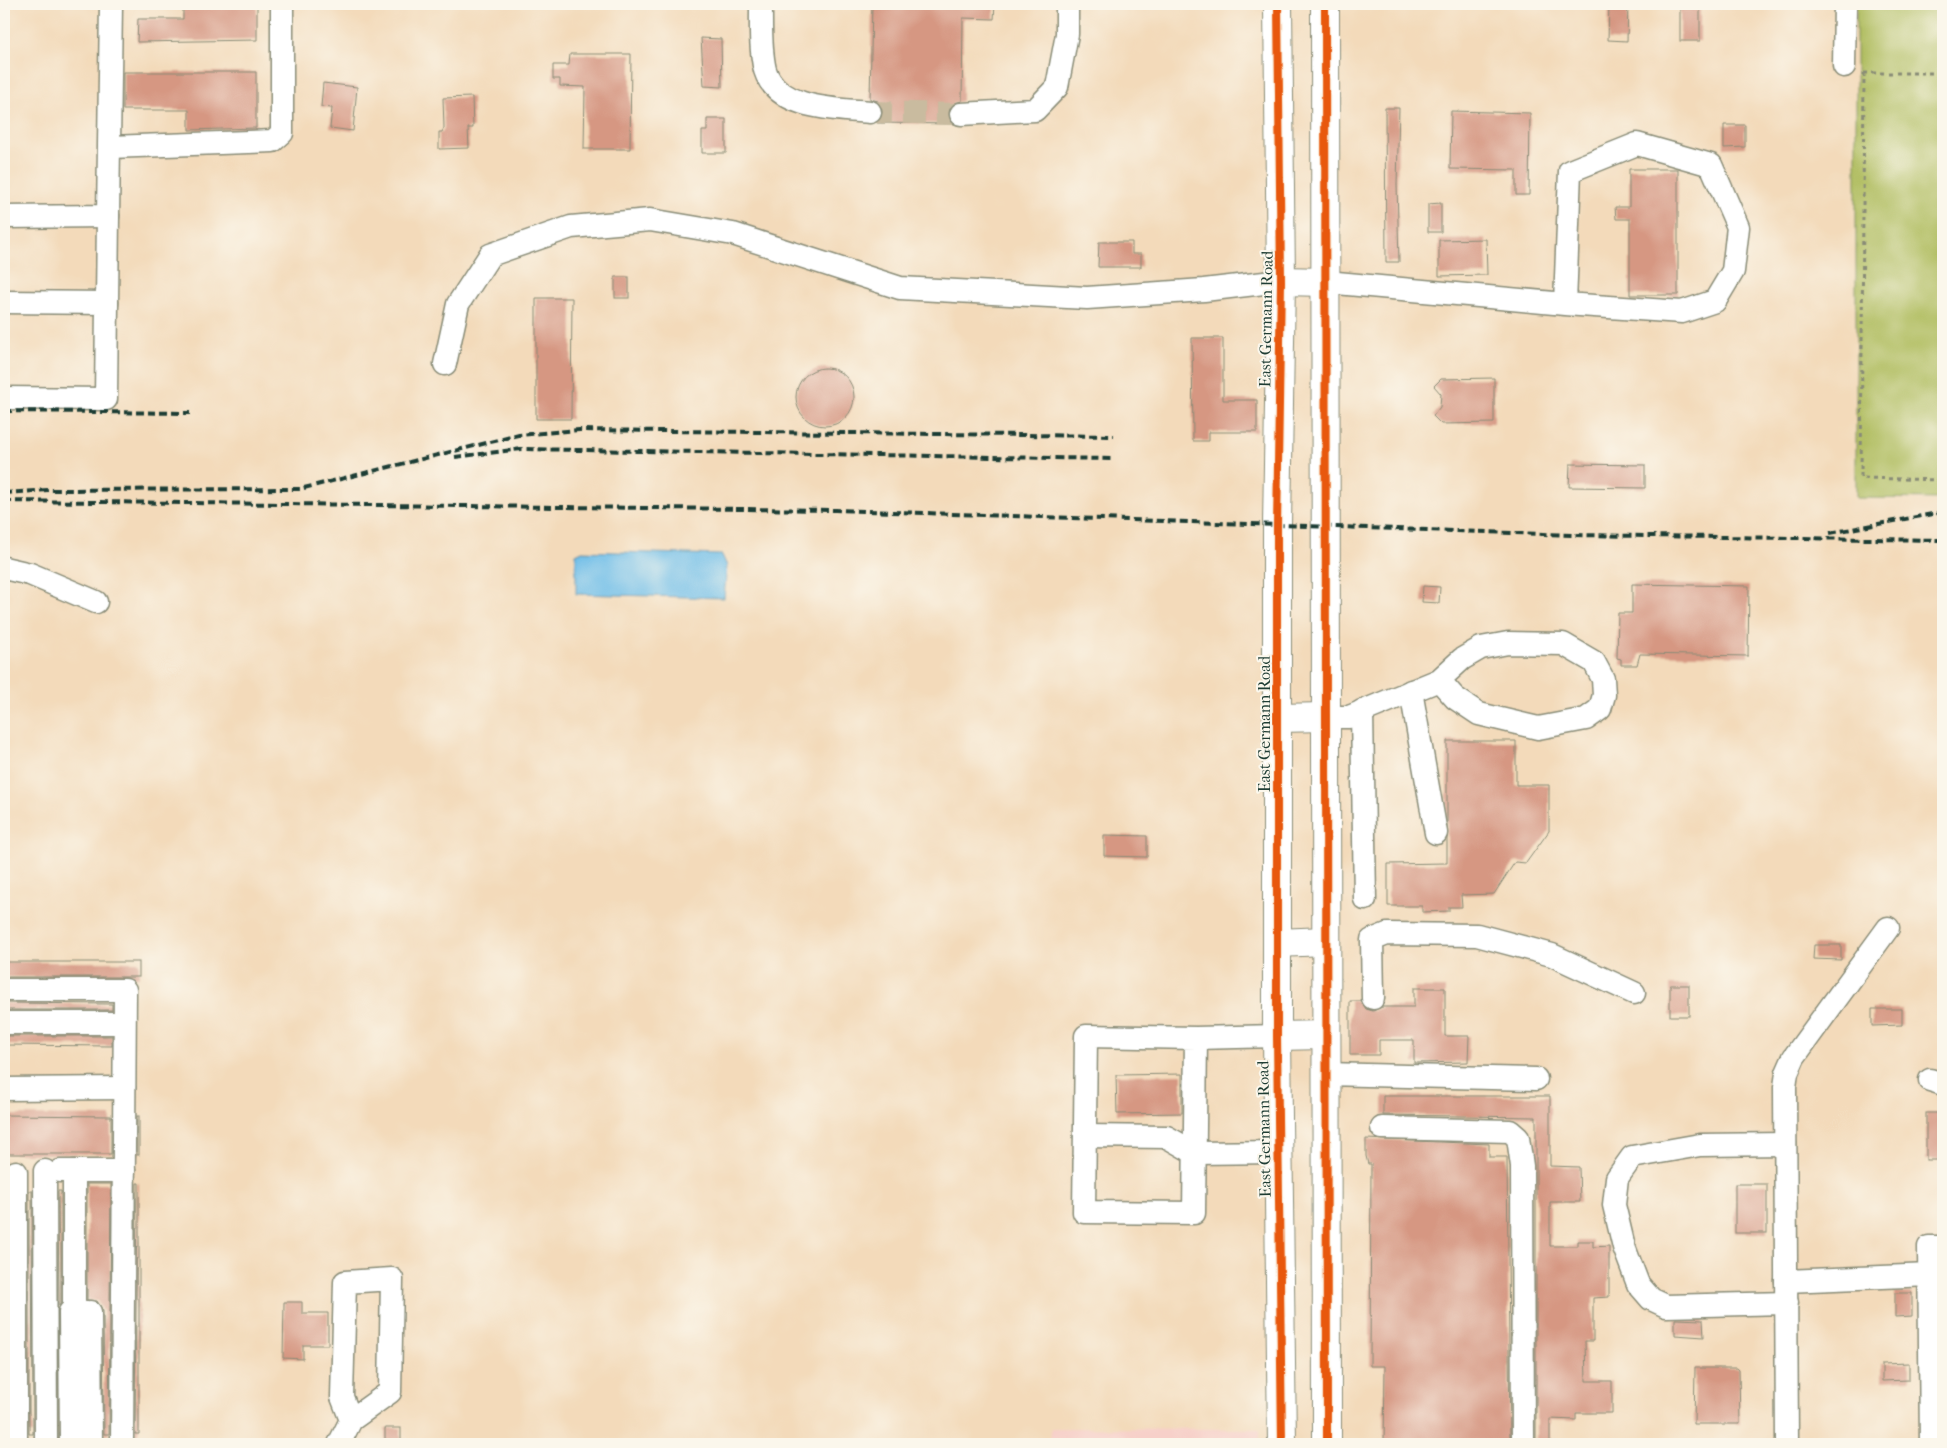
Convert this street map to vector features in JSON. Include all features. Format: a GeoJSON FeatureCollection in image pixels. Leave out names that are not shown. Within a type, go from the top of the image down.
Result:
{"type":"FeatureCollection","features":[{"type":"Feature","properties":{"kind":"main road","name":"East Germann Road"},"geometry":{"type":"LineString","coordinates":[[1278,4],[1281,281],[1277,526],[1277,1036],[1282,1444]]}},
{"type":"Feature","properties":{"kind":"main road"},"geometry":{"type":"LineString","coordinates":[[1325,4],[1327,1444]]}},
{"type":"Feature","properties":{"kind":"main road"},"geometry":{"type":"LineString","coordinates":[[1281,281],[1326,282]]}},
{"type":"Feature","properties":{"kind":"main road"},"geometry":{"type":"LineString","coordinates":[[1278,718],[1326,717]]}},
{"type":"Feature","properties":{"kind":"main road"},"geometry":{"type":"LineString","coordinates":[[1277,942],[1326,941]]}},
{"type":"Feature","properties":{"kind":"main road"},"geometry":{"type":"LineString","coordinates":[[1277,1036],[1325,1035]]}},
{"type":"Feature","properties":{"kind":"street"},"geometry":{"type":"LineString","coordinates":[[4,398],[106,399],[111,4]]}},
{"type":"Feature","properties":{"kind":"street"},"geometry":{"type":"LineString","coordinates":[[110,147],[273,141],[282,134],[282,4]]}},
{"type":"Feature","properties":{"kind":"street"},"geometry":{"type":"LineString","coordinates":[[761,4],[761,33],[766,71],[778,90],[809,107],[870,112]]}},
{"type":"Feature","properties":{"kind":"street"},"geometry":{"type":"LineString","coordinates":[[962,114],[1035,110],[1057,87],[1067,34],[1067,4]]}},
{"type":"Feature","properties":{"kind":"street"},"geometry":{"type":"LineString","coordinates":[[1845,4],[1856,70]]}},
{"type":"Feature","properties":{"kind":"street"},"geometry":{"type":"LineString","coordinates":[[1326,282],[1565,304],[1682,312],[1715,302],[1733,271],[1738,227],[1711,165],[1637,144],[1570,171],[1565,304]]}},
{"type":"Feature","properties":{"kind":"street"},"geometry":{"type":"LineString","coordinates":[[4,216],[108,216]]}},
{"type":"Feature","properties":{"kind":"street"},"geometry":{"type":"LineString","coordinates":[[445,364],[458,304],[490,255],[571,227],[650,220],[732,234],[900,288],[1087,298],[1204,290],[1281,281]]}},
{"type":"Feature","properties":{"kind":"street"},"geometry":{"type":"LineString","coordinates":[[4,302],[107,303]]}},
{"type":"Feature","properties":{"kind":"street"},"geometry":{"type":"LineString","coordinates":[[4,568],[30,574],[96,602]]}},
{"type":"Feature","properties":{"kind":"street"},"geometry":{"type":"LineString","coordinates":[[1326,717],[1349,717],[1439,680],[1462,659],[1481,648],[1508,643],[1562,644],[1594,662],[1603,678],[1604,695],[1600,709],[1586,719],[1538,728],[1479,714],[1455,698],[1439,680]]}},
{"type":"Feature","properties":{"kind":"street"},"geometry":{"type":"LineString","coordinates":[[1411,691],[1436,833]]}},
{"type":"Feature","properties":{"kind":"street"},"geometry":{"type":"LineString","coordinates":[[1362,711],[1365,899]]}},
{"type":"Feature","properties":{"kind":"street"},"geometry":{"type":"LineString","coordinates":[[1788,1444],[1785,1144],[1785,1087],[1787,1073],[1794,1056],[1888,928]]}},
{"type":"Feature","properties":{"kind":"street"},"geometry":{"type":"LineString","coordinates":[[1373,998],[1372,940],[1387,934],[1477,935],[1504,940],[1552,955],[1634,993]]}},
{"type":"Feature","properties":{"kind":"street"},"geometry":{"type":"LineString","coordinates":[[4,990],[125,990],[122,1444]]}},
{"type":"Feature","properties":{"kind":"street"},"geometry":{"type":"LineString","coordinates":[[4,1024],[124,1023]]}},
{"type":"Feature","properties":{"kind":"street"},"geometry":{"type":"LineString","coordinates":[[1196,1038],[1194,1213],[1084,1212],[1086,1036],[1196,1038],[1277,1036]]}},
{"type":"Feature","properties":{"kind":"street"},"geometry":{"type":"LineString","coordinates":[[1325,1074],[1536,1078]]}},
{"type":"Feature","properties":{"kind":"street"},"geometry":{"type":"LineString","coordinates":[[4,1089],[124,1088]]}},
{"type":"Feature","properties":{"kind":"street"},"geometry":{"type":"LineString","coordinates":[[1382,1128],[1510,1131],[1518,1138],[1522,1166],[1523,1444]]}},
{"type":"Feature","properties":{"kind":"street"},"geometry":{"type":"LineString","coordinates":[[1085,1136],[1167,1137],[1195,1153],[1278,1152]]}},
{"type":"Feature","properties":{"kind":"street"},"geometry":{"type":"LineString","coordinates":[[1785,1144],[1700,1145],[1632,1157],[1618,1178],[1614,1205],[1624,1247],[1638,1284],[1651,1298],[1666,1306],[1787,1304]]}},
{"type":"Feature","properties":{"kind":"street"},"geometry":{"type":"LineString","coordinates":[[45,1171],[46,1444]]}},
{"type":"Feature","properties":{"kind":"street"},"geometry":{"type":"LineString","coordinates":[[74,1171],[78,1312],[91,1444]]}},
{"type":"Feature","properties":{"kind":"street"},"geometry":{"type":"LineString","coordinates":[[16,1444],[10,1312],[10,1172],[124,1171]]}},
{"type":"Feature","properties":{"kind":"street"},"geometry":{"type":"LineString","coordinates":[[1931,1444],[1929,1247],[1943,1247]]}},
{"type":"Feature","properties":{"kind":"street"},"geometry":{"type":"LineString","coordinates":[[1786,1281],[1930,1275]]}},
{"type":"Feature","properties":{"kind":"street"},"geometry":{"type":"LineString","coordinates":[[339,1444],[351,1420],[390,1392],[392,1279],[345,1282],[342,1397],[351,1420]]}},
{"type":"Feature","properties":{"kind":"street"},"geometry":{"type":"LineString","coordinates":[[10,1312],[123,1312]]}},
{"type":"Feature","properties":{"kind":"street"},"geometry":{"type":"LineString","coordinates":[[71,1444],[78,1312]]}},
{"type":"Feature","properties":{"kind":"path"},"geometry":{"type":"LineString","coordinates":[[1943,73],[1856,70],[1862,478],[1943,480]]}},
{"type":"Feature","properties":{"kind":"shaded area"},"geometry":{"type":"Polygon","coordinates":[[[1051,1428],[1260,1429],[1260,1444],[1050,1444],[1051,1428]]]}},
{"type":"Feature","properties":{"kind":"green space"},"geometry":{"type":"Polygon","coordinates":[[[1856,4],[1943,4],[1943,499],[1856,498],[1856,4]]]}},
{"type":"Feature","properties":{"kind":"water"},"geometry":{"type":"Polygon","coordinates":[[[582,551],[722,555],[727,566],[724,598],[576,594],[576,554],[582,551]]]}},
{"type":"Feature","properties":{"kind":"building"},"geometry":{"type":"Polygon","coordinates":[[[183,4],[257,4],[257,40],[137,42],[138,19],[183,19],[183,4]]]}},
{"type":"Feature","properties":{"kind":"building"},"geometry":{"type":"Polygon","coordinates":[[[872,4],[995,4],[994,19],[963,18],[962,101],[954,103],[949,109],[948,115],[953,124],[877,123],[883,112],[878,101],[870,99],[872,4]]]}},
{"type":"Feature","properties":{"kind":"building"},"geometry":{"type":"Polygon","coordinates":[[[1609,4],[1628,4],[1627,41],[1608,40],[1609,4]]]}},
{"type":"Feature","properties":{"kind":"building"},"geometry":{"type":"Polygon","coordinates":[[[1680,4],[1700,4],[1700,41],[1680,41],[1680,4]]]}},
{"type":"Feature","properties":{"kind":"building"},"geometry":{"type":"Polygon","coordinates":[[[701,38],[721,39],[722,87],[704,86],[701,38]]]}},
{"type":"Feature","properties":{"kind":"building"},"geometry":{"type":"Polygon","coordinates":[[[570,54],[631,54],[630,149],[584,149],[585,87],[560,86],[560,79],[553,79],[553,65],[569,65],[570,54]]]}},
{"type":"Feature","properties":{"kind":"building"},"geometry":{"type":"Polygon","coordinates":[[[123,72],[256,72],[256,128],[189,130],[189,110],[123,110],[123,72]]]}},
{"type":"Feature","properties":{"kind":"building"},"geometry":{"type":"Polygon","coordinates":[[[323,83],[357,87],[353,131],[330,128],[332,108],[321,107],[323,83]]]}},
{"type":"Feature","properties":{"kind":"building"},"geometry":{"type":"Polygon","coordinates":[[[472,97],[473,128],[468,128],[469,148],[439,149],[439,132],[442,132],[444,128],[443,98],[472,97]]]}},
{"type":"Feature","properties":{"kind":"building"},"geometry":{"type":"Polygon","coordinates":[[[1385,108],[1399,108],[1397,184],[1399,262],[1386,262],[1385,108]]]}},
{"type":"Feature","properties":{"kind":"building"},"geometry":{"type":"Polygon","coordinates":[[[1451,111],[1530,113],[1529,195],[1516,195],[1516,170],[1450,169],[1451,111]]]}},
{"type":"Feature","properties":{"kind":"building"},"geometry":{"type":"Polygon","coordinates":[[[707,119],[726,119],[726,153],[702,153],[702,131],[707,131],[707,119]]]}},
{"type":"Feature","properties":{"kind":"building"},"geometry":{"type":"Polygon","coordinates":[[[1724,125],[1745,125],[1745,147],[1724,148],[1724,125]]]}},
{"type":"Feature","properties":{"kind":"building"},"geometry":{"type":"Polygon","coordinates":[[[1629,169],[1678,169],[1678,295],[1630,295],[1630,219],[1616,219],[1615,207],[1629,207],[1629,169]]]}},
{"type":"Feature","properties":{"kind":"building"},"geometry":{"type":"Polygon","coordinates":[[[1441,203],[1441,232],[1428,232],[1428,204],[1441,203]]]}},
{"type":"Feature","properties":{"kind":"building"},"geometry":{"type":"Polygon","coordinates":[[[1486,239],[1487,275],[1439,276],[1439,240],[1486,239]]]}},
{"type":"Feature","properties":{"kind":"building"},"geometry":{"type":"Polygon","coordinates":[[[1099,242],[1132,242],[1132,254],[1141,254],[1141,267],[1098,267],[1099,242]]]}},
{"type":"Feature","properties":{"kind":"building"},"geometry":{"type":"Polygon","coordinates":[[[615,277],[629,277],[629,298],[615,298],[615,277]]]}},
{"type":"Feature","properties":{"kind":"building"},"geometry":{"type":"Polygon","coordinates":[[[536,298],[572,298],[571,419],[536,419],[536,298]]]}},
{"type":"Feature","properties":{"kind":"building"},"geometry":{"type":"Polygon","coordinates":[[[1192,338],[1223,338],[1223,400],[1257,400],[1257,432],[1209,432],[1209,441],[1193,441],[1192,338]]]}},
{"type":"Feature","properties":{"kind":"building"},"geometry":{"type":"Polygon","coordinates":[[[825,368],[841,373],[849,381],[854,397],[849,413],[841,421],[825,426],[809,421],[801,413],[796,397],[801,381],[809,373],[825,368]]]}},
{"type":"Feature","properties":{"kind":"building"},"geometry":{"type":"Polygon","coordinates":[[[1494,378],[1494,423],[1441,424],[1433,416],[1440,407],[1441,394],[1434,386],[1441,379],[1494,378]]]}},
{"type":"Feature","properties":{"kind":"building"},"geometry":{"type":"Polygon","coordinates":[[[1570,464],[1645,465],[1645,488],[1569,487],[1570,464]]]}},
{"type":"Feature","properties":{"kind":"building"},"geometry":{"type":"Polygon","coordinates":[[[1632,584],[1749,586],[1748,656],[1640,654],[1637,665],[1621,665],[1621,659],[1617,658],[1618,613],[1632,613],[1632,584]]]}},
{"type":"Feature","properties":{"kind":"building"},"geometry":{"type":"Polygon","coordinates":[[[1423,586],[1440,587],[1439,603],[1422,602],[1423,586]]]}},
{"type":"Feature","properties":{"kind":"building"},"geometry":{"type":"Polygon","coordinates":[[[1447,741],[1516,741],[1516,785],[1549,785],[1549,831],[1526,863],[1515,862],[1494,894],[1461,895],[1462,907],[1449,907],[1449,911],[1422,912],[1422,906],[1388,906],[1388,864],[1447,863],[1447,741]]]}},
{"type":"Feature","properties":{"kind":"building"},"geometry":{"type":"Polygon","coordinates":[[[1104,835],[1147,836],[1147,857],[1104,856],[1104,835]]]}},
{"type":"Feature","properties":{"kind":"building"},"geometry":{"type":"Polygon","coordinates":[[[1814,945],[1841,945],[1841,960],[1813,959],[1814,945]]]}},
{"type":"Feature","properties":{"kind":"building"},"geometry":{"type":"Polygon","coordinates":[[[4,962],[139,962],[139,977],[4,977],[4,962]]]}},
{"type":"Feature","properties":{"kind":"building"},"geometry":{"type":"Polygon","coordinates":[[[1670,985],[1689,985],[1689,1016],[1670,1016],[1670,985]]]}},
{"type":"Feature","properties":{"kind":"building"},"geometry":{"type":"Polygon","coordinates":[[[1414,988],[1445,988],[1445,1036],[1469,1036],[1468,1062],[1414,1063],[1414,1040],[1379,1040],[1379,1055],[1350,1055],[1350,1001],[1361,1001],[1366,1009],[1373,1011],[1382,1007],[1414,1007],[1414,988]]]}},
{"type":"Feature","properties":{"kind":"building"},"geometry":{"type":"Polygon","coordinates":[[[4,1003],[112,1004],[112,1010],[4,1010],[4,1003]]]}},
{"type":"Feature","properties":{"kind":"building"},"geometry":{"type":"Polygon","coordinates":[[[1872,1009],[1902,1009],[1902,1025],[1872,1026],[1872,1009]]]}},
{"type":"Feature","properties":{"kind":"building"},"geometry":{"type":"Polygon","coordinates":[[[4,1036],[112,1036],[112,1046],[4,1045],[4,1036]]]}},
{"type":"Feature","properties":{"kind":"building"},"geometry":{"type":"Polygon","coordinates":[[[1182,1074],[1182,1113],[1117,1114],[1116,1075],[1182,1074]]]}},
{"type":"Feature","properties":{"kind":"building"},"geometry":{"type":"Polygon","coordinates":[[[1383,1096],[1550,1096],[1550,1166],[1579,1167],[1580,1202],[1550,1202],[1550,1246],[1577,1246],[1577,1241],[1593,1241],[1593,1247],[1609,1246],[1609,1297],[1593,1298],[1593,1341],[1585,1341],[1586,1381],[1612,1381],[1612,1413],[1576,1413],[1576,1420],[1550,1419],[1550,1444],[1536,1444],[1536,1117],[1383,1115],[1383,1096]]]}},
{"type":"Feature","properties":{"kind":"building"},"geometry":{"type":"Polygon","coordinates":[[[1926,1113],[1943,1113],[1943,1160],[1926,1160],[1926,1113]]]}},
{"type":"Feature","properties":{"kind":"building"},"geometry":{"type":"Polygon","coordinates":[[[4,1115],[111,1116],[111,1154],[4,1154],[4,1115]]]}},
{"type":"Feature","properties":{"kind":"building"},"geometry":{"type":"Polygon","coordinates":[[[137,1116],[139,1116],[139,1155],[137,1155],[137,1116]]]}},
{"type":"Feature","properties":{"kind":"building"},"geometry":{"type":"Polygon","coordinates":[[[1366,1139],[1489,1144],[1489,1157],[1507,1157],[1510,1444],[1384,1444],[1385,1366],[1370,1366],[1371,1164],[1368,1164],[1366,1156],[1366,1139]]]}},
{"type":"Feature","properties":{"kind":"building"},"geometry":{"type":"Polygon","coordinates":[[[137,1183],[139,1183],[139,1434],[135,1434],[137,1183]]]}},
{"type":"Feature","properties":{"kind":"building"},"geometry":{"type":"Polygon","coordinates":[[[87,1184],[111,1184],[109,1434],[104,1434],[103,1311],[97,1301],[87,1300],[87,1184]]]}},
{"type":"Feature","properties":{"kind":"building"},"geometry":{"type":"Polygon","coordinates":[[[1735,1184],[1767,1184],[1767,1233],[1735,1233],[1735,1184]]]}},
{"type":"Feature","properties":{"kind":"building"},"geometry":{"type":"Polygon","coordinates":[[[29,1191],[32,1191],[33,1434],[29,1434],[29,1191]]]}},
{"type":"Feature","properties":{"kind":"building"},"geometry":{"type":"Polygon","coordinates":[[[58,1191],[61,1191],[61,1303],[59,1306],[58,1191]]]}},
{"type":"Feature","properties":{"kind":"building"},"geometry":{"type":"Polygon","coordinates":[[[1895,1293],[1912,1293],[1912,1316],[1895,1317],[1895,1293]]]}},
{"type":"Feature","properties":{"kind":"building"},"geometry":{"type":"Polygon","coordinates":[[[284,1302],[302,1302],[302,1313],[328,1313],[328,1345],[303,1345],[303,1359],[283,1358],[284,1302]]]}},
{"type":"Feature","properties":{"kind":"building"},"geometry":{"type":"Polygon","coordinates":[[[1675,1319],[1703,1320],[1704,1337],[1675,1335],[1675,1319]]]}},
{"type":"Feature","properties":{"kind":"building"},"geometry":{"type":"Polygon","coordinates":[[[1909,1363],[1909,1380],[1882,1381],[1882,1364],[1909,1363]]]}},
{"type":"Feature","properties":{"kind":"building"},"geometry":{"type":"Polygon","coordinates":[[[1695,1368],[1737,1368],[1739,1370],[1740,1424],[1694,1424],[1695,1368]]]}},
{"type":"Feature","properties":{"kind":"building"},"geometry":{"type":"Polygon","coordinates":[[[385,1428],[401,1428],[401,1444],[385,1444],[385,1428]]]}},
{"type":"Feature","properties":{"kind":"tunnel"},"geometry":{"type":"LineString","coordinates":[[870,112],[961,114]]}},
{"type":"Feature","properties":{"kind":"railway"},"geometry":{"type":"LineString","coordinates":[[4,411],[190,413]]}},
{"type":"Feature","properties":{"kind":"railway"},"geometry":{"type":"LineString","coordinates":[[4,493],[49,490],[300,489],[519,435],[579,430],[1114,436]]}},
{"type":"Feature","properties":{"kind":"railway"},"geometry":{"type":"LineString","coordinates":[[455,457],[522,449],[1112,459]]}},
{"type":"Feature","properties":{"kind":"railway"},"geometry":{"type":"LineString","coordinates":[[4,501],[836,510],[1573,535],[1943,540]]}},
{"type":"Feature","properties":{"kind":"railway"},"geometry":{"type":"LineString","coordinates":[[1830,533],[1943,512]]}},
{"type":"Feature","properties":{"kind":"cycle path"},"geometry":{"type":"LineString","coordinates":[[1278,4],[1281,281],[1277,526],[1277,1036],[1282,1444]]}},
{"type":"Feature","properties":{"kind":"cycle path"},"geometry":{"type":"LineString","coordinates":[[1325,4],[1327,1444]]}}]}
